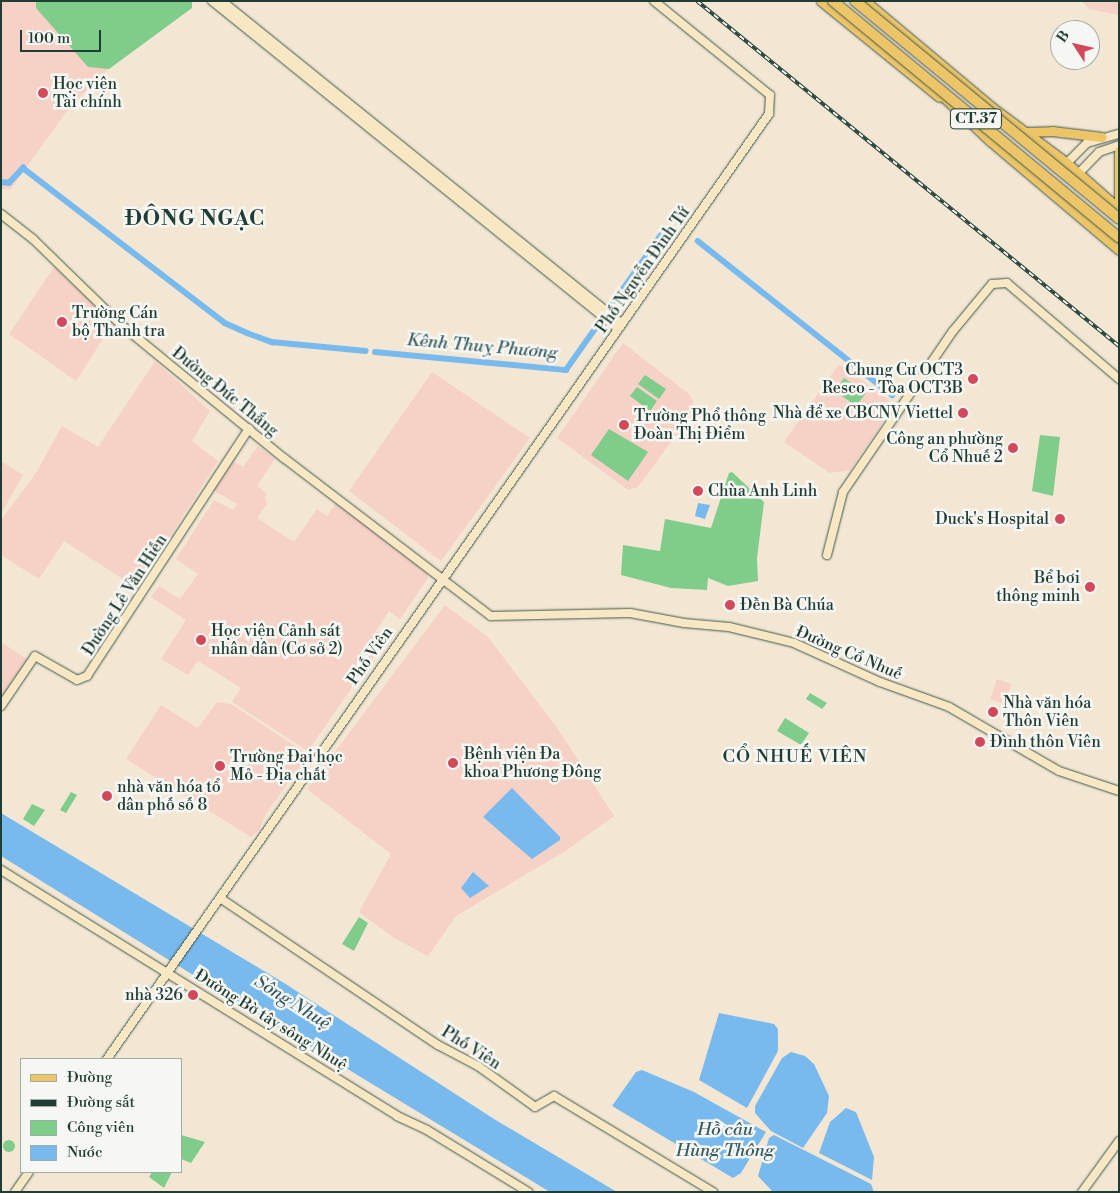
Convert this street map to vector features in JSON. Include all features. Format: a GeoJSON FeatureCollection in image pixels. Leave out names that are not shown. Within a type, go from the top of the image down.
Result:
{"type":"FeatureCollection","features":[{"type":"Feature","properties":{"kind":"highway","name":"CT.37"},"geometry":{"type":"LineString","coordinates":[[833,1],[1119,238]]}},
{"type":"Feature","properties":{"kind":"highway","name":"CT.37"},"geometry":{"type":"LineString","coordinates":[[857,1],[1119,218]]}},
{"type":"Feature","properties":{"kind":"main road"},"geometry":{"type":"LineString","coordinates":[[821,1],[929,92],[942,99],[1119,250]]}},
{"type":"Feature","properties":{"kind":"main road"},"geometry":{"type":"LineString","coordinates":[[828,1],[933,86],[942,99]]}},
{"type":"Feature","properties":{"kind":"main road"},"geometry":{"type":"LineString","coordinates":[[857,1],[982,104],[993,108]]}},
{"type":"Feature","properties":{"kind":"main road"},"geometry":{"type":"LineString","coordinates":[[864,1],[993,108],[1067,163],[1119,209]]}},
{"type":"Feature","properties":{"kind":"main road"},"geometry":{"type":"LineString","coordinates":[[1027,132],[1052,131],[1102,137]]}},
{"type":"Feature","properties":{"kind":"main road"},"geometry":{"type":"LineString","coordinates":[[1119,151],[1119,202]]}},
{"type":"Feature","properties":{"kind":"main road"},"geometry":{"type":"LineString","coordinates":[[1047,188],[1067,163]]}},
{"type":"Feature","properties":{"kind":"main road"},"geometry":{"type":"LineString","coordinates":[[1059,198],[1079,173]]}},
{"type":"Feature","properties":{"kind":"street"},"geometry":{"type":"LineString","coordinates":[[212,1],[620,327]]}},
{"type":"Feature","properties":{"kind":"street"},"geometry":{"type":"LineString","coordinates":[[222,1],[600,310]]}},
{"type":"Feature","properties":{"kind":"street","name":"Phố Nguyễn Đình Tứ"},"geometry":{"type":"LineString","coordinates":[[441,579],[620,327],[771,107],[770,95],[765,90],[654,1]]}},
{"type":"Feature","properties":{"kind":"street"},"geometry":{"type":"LineString","coordinates":[[1067,163],[1087,143],[1102,137],[1119,134]]}},
{"type":"Feature","properties":{"kind":"street"},"geometry":{"type":"LineString","coordinates":[[1079,173],[1099,152],[1119,145]]}},
{"type":"Feature","properties":{"kind":"street","name":"Đường Đức Thắng"},"geometry":{"type":"LineString","coordinates":[[1,214],[33,239],[120,324],[441,579]]}},
{"type":"Feature","properties":{"kind":"street"},"geometry":{"type":"LineString","coordinates":[[827,555],[843,492],[954,331],[992,284],[1007,283],[1119,378]]}},
{"type":"Feature","properties":{"kind":"street","name":"Đường Lê Văn Hiến"},"geometry":{"type":"LineString","coordinates":[[1,706],[35,656],[77,680],[87,676],[249,428]]}},
{"type":"Feature","properties":{"kind":"street","name":"Đường Cổ Nhuế"},"geometry":{"type":"LineString","coordinates":[[441,579],[491,616],[630,613],[684,623],[729,627],[794,643],[880,682],[949,707],[1059,771],[1119,791]]}},
{"type":"Feature","properties":{"kind":"street","name":"Phố Viên"},"geometry":{"type":"LineString","coordinates":[[107,1058],[171,970],[441,579]]}},
{"type":"Feature","properties":{"kind":"street","name":"Đường Bờ tây sông Nhuệ"},"geometry":{"type":"LineString","coordinates":[[1,870],[171,970],[397,1116],[427,1130],[528,1192]]}},
{"type":"Feature","properties":{"kind":"street","name":"Phố Viên"},"geometry":{"type":"LineString","coordinates":[[220,898],[438,1045],[478,1066],[535,1107],[554,1096],[712,1192]]}},
{"type":"Feature","properties":{"kind":"street"},"geometry":{"type":"LineString","coordinates":[[1082,1192],[1119,1141]]}},
{"type":"Feature","properties":{"kind":"street"},"geometry":{"type":"LineString","coordinates":[[15,1192],[28,1173]]}},
{"type":"Feature","properties":{"kind":"shaded area","name":"Học viện Tài chính"},"geometry":{"type":"Polygon","coordinates":[[[1,1],[192,1],[192,8],[111,67],[69,108],[10,190],[1,189],[1,1]]]}},
{"type":"Feature","properties":{"kind":"shaded area"},"geometry":{"type":"Polygon","coordinates":[[[1082,1],[1119,1],[1119,15],[1089,9],[1082,1]]]}},
{"type":"Feature","properties":{"kind":"shaded area","name":"Trường Cán bộ Thanh tra"},"geometry":{"type":"Polygon","coordinates":[[[54,267],[105,313],[108,331],[76,381],[9,334],[54,267]]]}},
{"type":"Feature","properties":{"kind":"shaded area","name":"Trường Phổ thông Đoàn Thị Điểm"},"geometry":{"type":"Polygon","coordinates":[[[623,343],[689,394],[693,401],[693,412],[638,487],[628,490],[557,438],[623,343]]]}},
{"type":"Feature","properties":{"kind":"shaded area"},"geometry":{"type":"Polygon","coordinates":[[[155,361],[210,411],[192,441],[218,461],[137,588],[64,541],[39,579],[1,555],[1,520],[36,473],[62,426],[98,447],[155,361]]]}},
{"type":"Feature","properties":{"kind":"shaded area"},"geometry":{"type":"Polygon","coordinates":[[[839,364],[889,400],[889,413],[850,470],[830,473],[784,442],[839,364]]]}},
{"type":"Feature","properties":{"kind":"shaded area"},"geometry":{"type":"Polygon","coordinates":[[[432,372],[530,438],[441,561],[349,491],[432,372]]]}},
{"type":"Feature","properties":{"kind":"shaded area"},"geometry":{"type":"Polygon","coordinates":[[[258,446],[275,459],[257,486],[267,494],[265,497],[267,504],[257,518],[294,542],[317,509],[327,516],[337,502],[427,572],[428,578],[400,619],[389,611],[376,631],[386,638],[308,751],[232,702],[241,688],[198,661],[188,675],[161,659],[186,620],[151,597],[159,586],[180,599],[198,574],[176,559],[208,509],[214,513],[209,508],[214,500],[233,510],[237,504],[213,490],[232,461],[243,467],[258,446]]]}},
{"type":"Feature","properties":{"kind":"shaded area"},"geometry":{"type":"Polygon","coordinates":[[[1,461],[23,475],[1,514],[1,461]]]}},
{"type":"Feature","properties":{"kind":"shaded area","name":"Bệnh viện Đa khoa Phương Đông"},"geometry":{"type":"Polygon","coordinates":[[[445,605],[488,637],[558,729],[614,816],[567,850],[456,916],[428,956],[394,938],[359,912],[391,854],[307,789],[445,605]]]}},
{"type":"Feature","properties":{"kind":"shaded area"},"geometry":{"type":"Polygon","coordinates":[[[1,642],[28,660],[1,698],[1,642]]]}},
{"type":"Feature","properties":{"kind":"shaded area"},"geometry":{"type":"Polygon","coordinates":[[[997,679],[1011,684],[1005,704],[990,699],[997,679]]]}},
{"type":"Feature","properties":{"kind":"shaded area","name":"Trường Đại học Mỏ - Địa chất"},"geometry":{"type":"Polygon","coordinates":[[[217,702],[231,704],[306,753],[305,759],[266,814],[259,830],[251,837],[126,759],[161,705],[198,728],[217,702]]]}},
{"type":"Feature","properties":{"kind":"green space"},"geometry":{"type":"Polygon","coordinates":[[[36,1],[192,1],[192,8],[109,69],[88,67],[36,8],[36,1]]]}},
{"type":"Feature","properties":{"kind":"green space"},"geometry":{"type":"Polygon","coordinates":[[[645,375],[666,389],[659,399],[638,384],[645,375]]]}},
{"type":"Feature","properties":{"kind":"green space"},"geometry":{"type":"Polygon","coordinates":[[[844,378],[866,393],[856,406],[835,391],[844,378]]]}},
{"type":"Feature","properties":{"kind":"green space"},"geometry":{"type":"Polygon","coordinates":[[[637,387],[657,401],[650,411],[630,396],[637,387]]]}},
{"type":"Feature","properties":{"kind":"green space"},"geometry":{"type":"Polygon","coordinates":[[[609,429],[648,452],[628,481],[591,455],[609,429]]]}},
{"type":"Feature","properties":{"kind":"green space"},"geometry":{"type":"Polygon","coordinates":[[[1040,435],[1060,437],[1053,496],[1032,491],[1040,435]]]}},
{"type":"Feature","properties":{"kind":"green space"},"geometry":{"type":"Polygon","coordinates":[[[732,472],[764,502],[757,558],[758,581],[728,586],[708,578],[707,590],[671,588],[621,575],[623,545],[660,551],[665,519],[711,528],[729,473],[732,472]]]}},
{"type":"Feature","properties":{"kind":"green space"},"geometry":{"type":"Polygon","coordinates":[[[810,693],[827,703],[822,709],[806,699],[810,693]]]}},
{"type":"Feature","properties":{"kind":"green space"},"geometry":{"type":"Polygon","coordinates":[[[785,718],[809,733],[801,745],[777,731],[785,718]]]}},
{"type":"Feature","properties":{"kind":"green space"},"geometry":{"type":"Polygon","coordinates":[[[71,792],[77,795],[66,813],[60,810],[71,792]]]}},
{"type":"Feature","properties":{"kind":"green space"},"geometry":{"type":"Polygon","coordinates":[[[32,804],[45,810],[34,826],[23,819],[32,804]]]}},
{"type":"Feature","properties":{"kind":"green space"},"geometry":{"type":"Polygon","coordinates":[[[359,917],[368,923],[354,951],[342,944],[359,917]]]}},
{"type":"Feature","properties":{"kind":"green space"},"geometry":{"type":"Polygon","coordinates":[[[182,1135],[205,1142],[191,1163],[182,1159],[182,1135]]]}},
{"type":"Feature","properties":{"kind":"green space"},"geometry":{"type":"Polygon","coordinates":[[[7,1140],[11,1140],[15,1146],[11,1152],[7,1152],[3,1148],[3,1144],[7,1140]]]}},
{"type":"Feature","properties":{"kind":"green space"},"geometry":{"type":"Polygon","coordinates":[[[151,1173],[172,1173],[164,1188],[149,1177],[151,1173]]]}},
{"type":"Feature","properties":{"kind":"water"},"geometry":{"type":"Polygon","coordinates":[[[698,503],[710,505],[705,519],[695,516],[698,503]]]}},
{"type":"Feature","properties":{"kind":"water"},"geometry":{"type":"Polygon","coordinates":[[[512,788],[560,837],[560,840],[532,859],[483,817],[512,788]]]}},
{"type":"Feature","properties":{"kind":"water","name":"Sông Nhuệ"},"geometry":{"type":"Polygon","coordinates":[[[1,813],[284,983],[494,1119],[617,1192],[550,1192],[219,991],[1,856],[1,813]]]}},
{"type":"Feature","properties":{"kind":"water"},"geometry":{"type":"Polygon","coordinates":[[[473,872],[489,886],[470,898],[461,888],[473,872]]]}},
{"type":"Feature","properties":{"kind":"water"},"geometry":{"type":"Polygon","coordinates":[[[719,1013],[774,1024],[778,1029],[778,1051],[747,1108],[699,1080],[719,1013]]]}},
{"type":"Feature","properties":{"kind":"water"},"geometry":{"type":"Polygon","coordinates":[[[791,1052],[805,1056],[814,1064],[829,1096],[827,1113],[803,1148],[771,1131],[755,1113],[755,1106],[782,1058],[791,1052]]]}},
{"type":"Feature","properties":{"kind":"water","name":"Hồ câu Hùng Thông"},"geometry":{"type":"Polygon","coordinates":[[[642,1070],[694,1092],[766,1132],[741,1173],[733,1178],[612,1106],[636,1072],[642,1070]]]}},
{"type":"Feature","properties":{"kind":"water"},"geometry":{"type":"Polygon","coordinates":[[[846,1108],[856,1112],[874,1157],[872,1180],[819,1153],[830,1122],[846,1108]]]}},
{"type":"Feature","properties":{"kind":"water"},"geometry":{"type":"Polygon","coordinates":[[[774,1135],[871,1184],[874,1192],[773,1192],[758,1176],[769,1138],[774,1135]]]}},
{"type":"Feature","properties":{"kind":"waterway","name":"Kênh Thuỵ Phương"},"geometry":{"type":"LineString","coordinates":[[1,182],[9,183],[23,168],[225,323],[272,342],[366,351]]}},
{"type":"Feature","properties":{"kind":"waterway","name":"Kênh Thuỵ Phương"},"geometry":{"type":"LineString","coordinates":[[375,352],[566,370],[664,231]]}},
{"type":"Feature","properties":{"kind":"waterway","name":"Kênh Thuỵ Phương"},"geometry":{"type":"LineString","coordinates":[[698,241],[892,395]]}},
{"type":"Feature","properties":{"kind":"railway"},"geometry":{"type":"LineString","coordinates":[[697,1],[1119,346]]}},
{"type":"Feature","properties":{"kind":"place","name":"Học viện Tài chính"},"geometry":{"type":"Point","coordinates":[43,93]}},
{"type":"Feature","properties":{"kind":"place","name":"Trường Cán bộ Thanh tra"},"geometry":{"type":"Point","coordinates":[62,322]}},
{"type":"Feature","properties":{"kind":"place","name":"Chung Cư OCT3 Resco - Tòa OCT3B"},"geometry":{"type":"Point","coordinates":[973,379]}},
{"type":"Feature","properties":{"kind":"place","name":"Nhà để xe CBCNV Viettel"},"geometry":{"type":"Point","coordinates":[963,413]}},
{"type":"Feature","properties":{"kind":"place","name":"Trường Phổ thông Đoàn Thị Điểm"},"geometry":{"type":"Point","coordinates":[624,425]}},
{"type":"Feature","properties":{"kind":"place","name":"Công an phường Cổ Nhuế 2"},"geometry":{"type":"Point","coordinates":[1013,448]}},
{"type":"Feature","properties":{"kind":"place","name":"Chùa Anh Linh"},"geometry":{"type":"Point","coordinates":[698,491]}},
{"type":"Feature","properties":{"kind":"place","name":"Duck's Hospital"},"geometry":{"type":"Point","coordinates":[1060,519]}},
{"type":"Feature","properties":{"kind":"place","name":"Bể bơi thông minh"},"geometry":{"type":"Point","coordinates":[1090,587]}},
{"type":"Feature","properties":{"kind":"place","name":"Đền Bà Chúa"},"geometry":{"type":"Point","coordinates":[730,605]}},
{"type":"Feature","properties":{"kind":"place","name":"Học viện Cảnh sát nhân dân (Cơ sở 2)"},"geometry":{"type":"Point","coordinates":[201,640]}},
{"type":"Feature","properties":{"kind":"place","name":"Nhà văn hóa Thôn Viên"},"geometry":{"type":"Point","coordinates":[993,712]}},
{"type":"Feature","properties":{"kind":"place","name":"Đình thôn Viên"},"geometry":{"type":"Point","coordinates":[980,742]}},
{"type":"Feature","properties":{"kind":"place","name":"Bệnh viện Đa khoa Phương Đông"},"geometry":{"type":"Point","coordinates":[453,763]}},
{"type":"Feature","properties":{"kind":"place","name":"Trường Đại học Mỏ - Địa chất"},"geometry":{"type":"Point","coordinates":[220,766]}},
{"type":"Feature","properties":{"kind":"place","name":"nhà văn hóa tổ dân phố số 8"},"geometry":{"type":"Point","coordinates":[107,796]}},
{"type":"Feature","properties":{"kind":"place","name":"nhà 326"},"geometry":{"type":"Point","coordinates":[193,995]}},
{"type":"Feature","properties":{"kind":"district","name":"ĐÔNG NGẠC"},"geometry":{"type":"Point","coordinates":[195,219]}},
{"type":"Feature","properties":{"kind":"district","name":"CỔ NHUẾ VIÊN"},"geometry":{"type":"Point","coordinates":[795,757]}}]}
